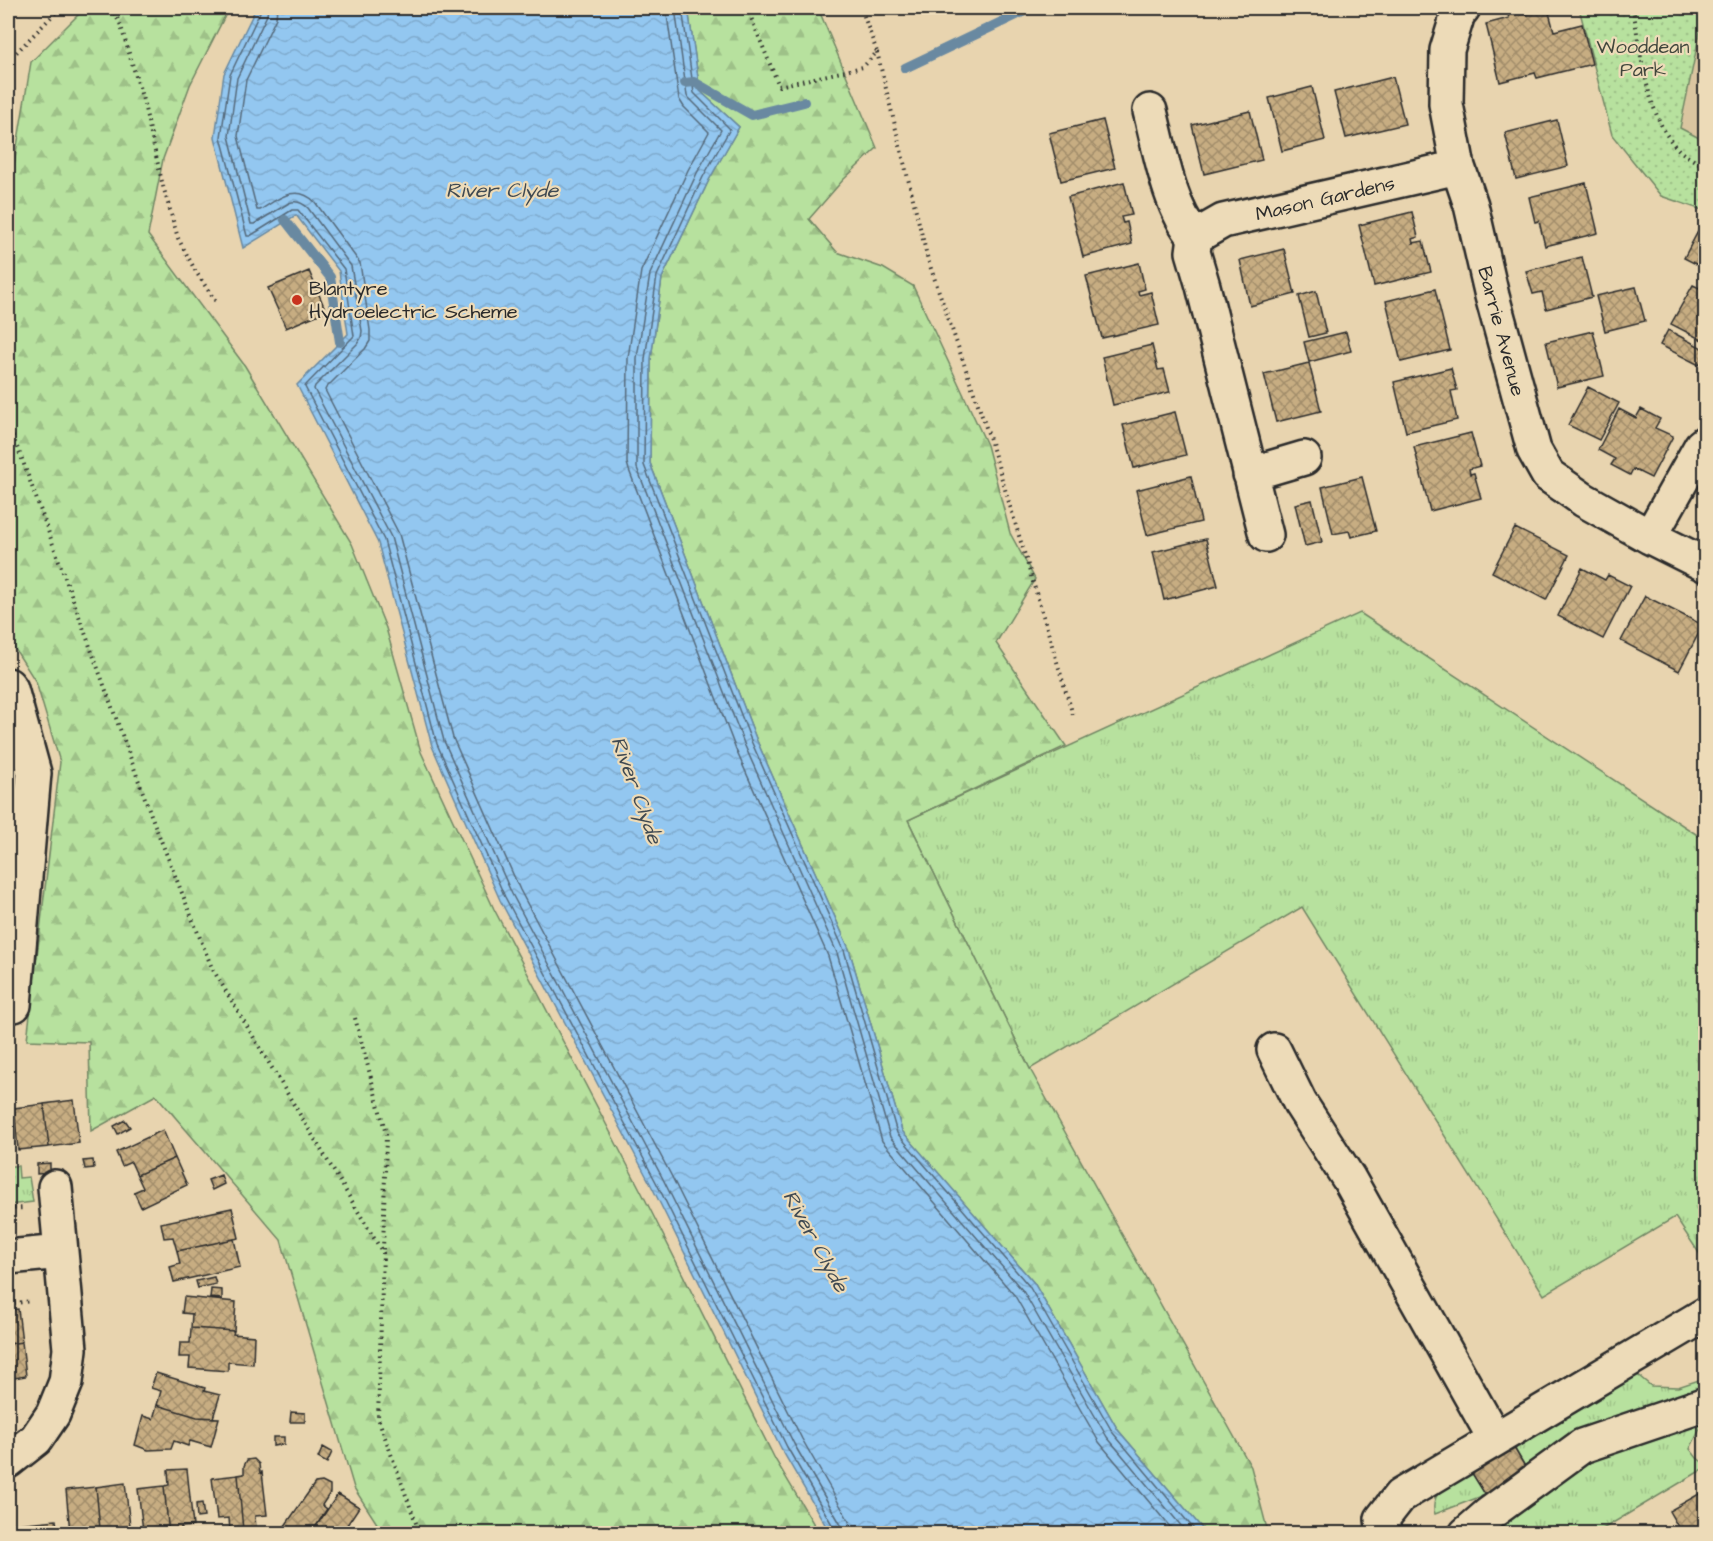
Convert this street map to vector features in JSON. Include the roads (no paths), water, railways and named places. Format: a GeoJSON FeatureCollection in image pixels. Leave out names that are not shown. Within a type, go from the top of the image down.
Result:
{"type":"FeatureCollection","features":[{"type":"Feature","properties":{"kind":"street","name":"Barrie Avenue"},"geometry":{"type":"LineString","coordinates":[[1464,8],[1458,14],[1447,50],[1446,104],[1458,167],[1471,205],[1492,296],[1534,450],[1548,475],[1584,500],[1706,565]]}},
{"type":"Feature","properties":{"kind":"street"},"geometry":{"type":"LineString","coordinates":[[1150,111],[1167,179],[1186,227],[1195,237],[1193,252],[1266,535]]}},
{"type":"Feature","properties":{"kind":"street","name":"Mason Gardens"},"geometry":{"type":"LineString","coordinates":[[1195,237],[1223,221],[1458,167]]}},
{"type":"Feature","properties":{"kind":"street"},"geometry":{"type":"LineString","coordinates":[[1650,537],[1701,446],[1706,442]]}},
{"type":"Feature","properties":{"kind":"street"},"geometry":{"type":"LineString","coordinates":[[1250,474],[1304,458]]}},
{"type":"Feature","properties":{"kind":"street"},"geometry":{"type":"LineString","coordinates":[[8,685],[34,773],[14,1005]]}},
{"type":"Feature","properties":{"kind":"street"},"geometry":{"type":"LineString","coordinates":[[1274,1050],[1300,1103],[1350,1179],[1496,1439]]}},
{"type":"Feature","properties":{"kind":"street"},"geometry":{"type":"LineString","coordinates":[[8,1461],[36,1439],[53,1414],[66,1382],[70,1349],[55,1187]]}},
{"type":"Feature","properties":{"kind":"street"},"geometry":{"type":"LineString","coordinates":[[8,1257],[61,1252]]}},
{"type":"Feature","properties":{"kind":"street"},"geometry":{"type":"LineString","coordinates":[[1384,1533],[1382,1519],[1400,1496],[1706,1314]]}},
{"type":"Feature","properties":{"kind":"street"},"geometry":{"type":"LineString","coordinates":[[1466,1533],[1582,1446],[1706,1404]]}},
{"type":"Feature","properties":{"kind":"water","name":"River Clyde"},"geometry":{"type":"Polygon","coordinates":[[[256,8],[688,8],[700,91],[739,127],[709,180],[662,278],[651,359],[650,463],[757,741],[849,949],[902,1131],[1034,1283],[1118,1430],[1206,1533],[830,1533],[782,1450],[651,1185],[500,900],[432,746],[378,543],[297,385],[348,334],[339,271],[296,215],[243,248],[215,137],[224,74],[256,8]]]}},
{"type":"Feature","properties":{"kind":"waterway"},"geometry":{"type":"LineString","coordinates":[[905,68],[1031,8]]}},
{"type":"Feature","properties":{"kind":"waterway"},"geometry":{"type":"LineString","coordinates":[[685,83],[694,82],[752,115],[804,102]]}},
{"type":"Feature","properties":{"kind":"waterway"},"geometry":{"type":"LineString","coordinates":[[285,220],[330,277],[340,342]]}},
{"type":"Feature","properties":{"kind":"place","name":"Blantyre Hydroelectric Scheme"},"geometry":{"type":"Point","coordinates":[297,300]}},
{"type":"Feature","properties":{"kind":"park label","name":"Wooddean Park"},"geometry":{"type":"Point","coordinates":[1643,58]}}]}
